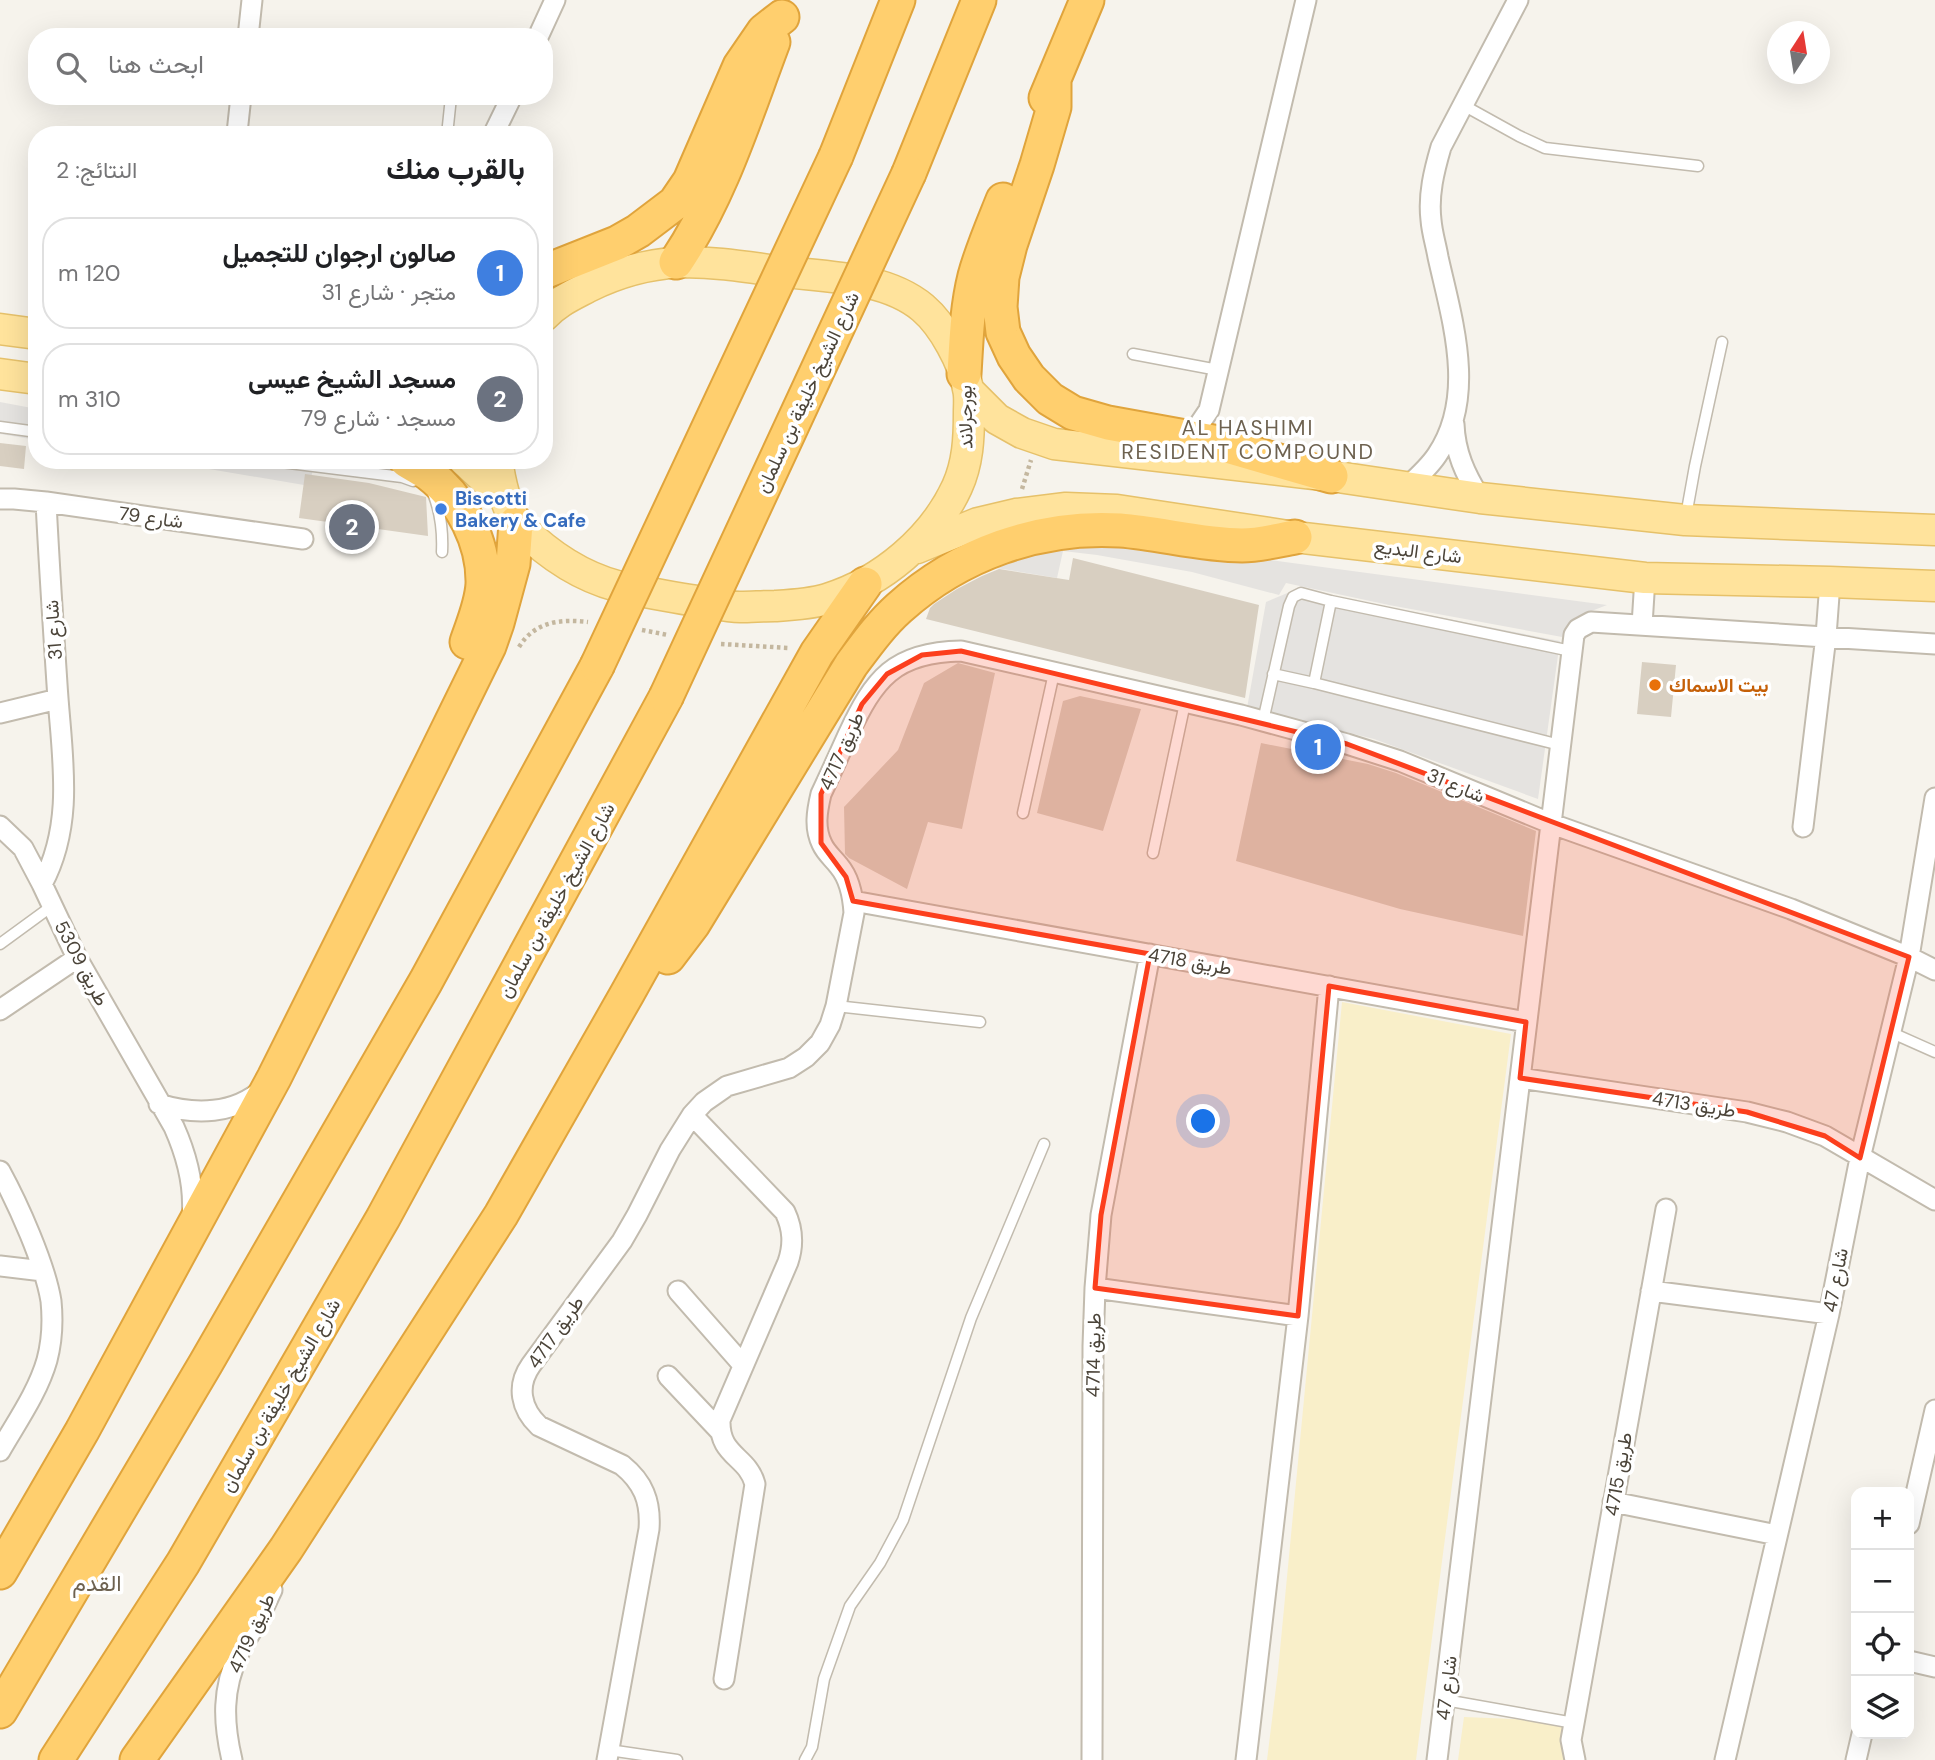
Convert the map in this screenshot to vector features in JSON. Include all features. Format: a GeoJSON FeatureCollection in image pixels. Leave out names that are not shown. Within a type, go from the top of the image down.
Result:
{"type":"FeatureCollection","features":[{"type":"Feature","properties":{"kind":"highway"},"geometry":{"type":"LineString","coordinates":[[0,1711],[206,1363],[426,981],[597,666],[836,156],[898,0]]}},
{"type":"Feature","properties":{"kind":"highway","name":"شارع الشيخ خليفة بن سلمان"},"geometry":{"type":"LineString","coordinates":[[56,1760],[183,1563],[376,1229],[666,697],[909,173],[979,0]]}},
{"type":"Feature","properties":{"kind":"highway"},"geometry":{"type":"LineString","coordinates":[[967,382],[969,309],[983,251],[1087,0]]}},
{"type":"Feature","properties":{"kind":"highway"},"geometry":{"type":"LineString","coordinates":[[676,262],[689,243],[723,173],[785,9]]}},
{"type":"Feature","properties":{"kind":"highway"},"geometry":{"type":"LineString","coordinates":[[553,268],[617,243],[675,203],[690,181],[740,66],[764,31],[785,9]]}},
{"type":"Feature","properties":{"kind":"highway"},"geometry":{"type":"LineString","coordinates":[[1054,79],[1054,107],[1002,277],[1000,307],[1003,332],[1029,379],[1050,399],[1073,413],[1108,423],[1204,431],[1331,476]]}},
{"type":"Feature","properties":{"kind":"highway"},"geometry":{"type":"LineString","coordinates":[[421,469],[453,496],[470,524],[480,554],[483,585],[476,616],[445,702],[433,760]]}},
{"type":"Feature","properties":{"kind":"highway"},"geometry":{"type":"LineString","coordinates":[[0,1573],[82,1431],[275,1078],[489,646],[513,565],[511,511]]}},
{"type":"Feature","properties":{"kind":"highway"},"geometry":{"type":"LineString","coordinates":[[627,994],[660,966],[693,924],[851,665],[897,609],[923,587],[952,568],[983,553],[1048,534],[1120,530],[1245,545],[1295,537]]}},
{"type":"Feature","properties":{"kind":"highway"},"geometry":{"type":"LineString","coordinates":[[137,1760],[286,1549],[501,1215],[817,653],[865,584]]}},
{"type":"Feature","properties":{"kind":"main road","name":"بورجرلاند"},"geometry":{"type":"LineString","coordinates":[[511,511],[544,548],[572,568],[609,585],[738,607],[790,605],[825,600],[865,584],[909,551],[946,509],[964,468],[969,440],[967,382],[952,347],[938,327],[923,309],[898,292],[871,282],[708,262],[676,262],[644,266],[603,280],[553,307]]}},
{"type":"Feature","properties":{"kind":"main road"},"geometry":{"type":"LineString","coordinates":[[0,329],[28,333]]}},
{"type":"Feature","properties":{"kind":"main road"},"geometry":{"type":"LineString","coordinates":[[0,374],[28,378]]}},
{"type":"Feature","properties":{"kind":"main road"},"geometry":{"type":"LineString","coordinates":[[967,382],[998,419],[1022,433],[1055,444],[1331,476],[1479,498],[1685,520],[1935,530]]}},
{"type":"Feature","properties":{"kind":"main road"},"geometry":{"type":"LineString","coordinates":[[472,469],[511,511]]}},
{"type":"Feature","properties":{"kind":"main road"},"geometry":{"type":"LineString","coordinates":[[499,469],[511,511]]}},
{"type":"Feature","properties":{"kind":"main road","name":"شارع البديع"},"geometry":{"type":"LineString","coordinates":[[909,551],[978,523],[1016,514],[1066,508],[1117,509],[1295,537],[1645,578],[1830,582],[1931,589]]}},
{"type":"Feature","properties":{"kind":"street"},"geometry":{"type":"LineString","coordinates":[[249,28],[252,0]]}},
{"type":"Feature","properties":{"kind":"street"},"geometry":{"type":"LineString","coordinates":[[542,28],[555,0]]}},
{"type":"Feature","properties":{"kind":"street"},"geometry":{"type":"LineString","coordinates":[[1204,431],[1306,0]]}},
{"type":"Feature","properties":{"kind":"street"},"geometry":{"type":"LineString","coordinates":[[1408,486],[1424,472],[1448,437],[1459,388],[1458,358],[1431,220],[1430,195],[1434,170],[1441,147],[1518,0]]}},
{"type":"Feature","properties":{"kind":"street"},"geometry":{"type":"LineString","coordinates":[[238,126],[240,105]]}},
{"type":"Feature","properties":{"kind":"street"},"geometry":{"type":"LineString","coordinates":[[497,126],[508,105]]}},
{"type":"Feature","properties":{"kind":"street"},"geometry":{"type":"LineString","coordinates":[[1454,417],[1458,455],[1479,498]]}},
{"type":"Feature","properties":{"kind":"street","name":"شارع 79"},"geometry":{"type":"LineString","coordinates":[[0,499],[46,502],[303,539]]}},
{"type":"Feature","properties":{"kind":"street","name":"شارع 31"},"geometry":{"type":"LineString","coordinates":[[42,884],[53,861],[63,815],[65,787],[46,502]]}},
{"type":"Feature","properties":{"kind":"street"},"geometry":{"type":"LineString","coordinates":[[1642,625],[1645,578]]}},
{"type":"Feature","properties":{"kind":"street"},"geometry":{"type":"LineString","coordinates":[[1804,827],[1830,582]]}},
{"type":"Feature","properties":{"kind":"street"},"geometry":{"type":"LineString","coordinates":[[1571,651],[1578,629],[1591,622],[1935,644]]}},
{"type":"Feature","properties":{"kind":"street","name":"شارع 31"},"geometry":{"type":"LineString","coordinates":[[961,651],[1263,721],[1400,761],[1552,824],[1791,909],[1909,957],[1935,971]]}},
{"type":"Feature","properties":{"kind":"street","name":"طريق 4717"},"geometry":{"type":"LineString","coordinates":[[608,1755],[649,1529],[647,1500],[642,1486],[622,1465],[539,1426],[526,1410],[523,1381],[531,1365],[622,1241],[670,1150],[692,1115],[704,1102],[727,1087],[789,1068],[806,1057],[820,1043],[836,1006],[854,913],[846,877],[821,843],[817,810],[821,794],[873,687],[895,668],[922,655],[961,651]]}},
{"type":"Feature","properties":{"kind":"street","name":"شارع 47"},"geometry":{"type":"LineString","coordinates":[[1437,1760],[1571,651]]}},
{"type":"Feature","properties":{"kind":"street"},"geometry":{"type":"LineString","coordinates":[[0,713],[58,699]]}},
{"type":"Feature","properties":{"kind":"street","name":"شارع 47"},"geometry":{"type":"LineString","coordinates":[[1725,1760],[1829,1314],[1860,1158],[1909,957],[1935,798]]}},
{"type":"Feature","properties":{"kind":"street","name":"طريق 5309"},"geometry":{"type":"LineString","coordinates":[[0,827],[23,848],[77,958],[174,1127],[191,1178],[193,1205],[190,1231]]}},
{"type":"Feature","properties":{"kind":"street","name":"طريق 4718"},"geometry":{"type":"LineString","coordinates":[[853,901],[1526,1022]]}},
{"type":"Feature","properties":{"kind":"street","name":"طريق 4714"},"geometry":{"type":"LineString","coordinates":[[1092,1760],[1095,1288],[1103,1202],[1150,954]]}},
{"type":"Feature","properties":{"kind":"street"},"geometry":{"type":"LineString","coordinates":[[0,1010],[77,958]]}},
{"type":"Feature","properties":{"kind":"street"},"geometry":{"type":"LineString","coordinates":[[1246,1760],[1298,1316],[1329,986]]}},
{"type":"Feature","properties":{"kind":"street"},"geometry":{"type":"LineString","coordinates":[[159,1104],[179,1110],[221,1110],[241,1103],[275,1078]]}},
{"type":"Feature","properties":{"kind":"street","name":"طريق 4713"},"geometry":{"type":"LineString","coordinates":[[1520,1078],[1747,1112],[1787,1122],[1825,1136],[1935,1200]]}},
{"type":"Feature","properties":{"kind":"street"},"geometry":{"type":"LineString","coordinates":[[692,1115],[785,1212],[792,1231],[792,1253],[722,1411],[719,1430],[727,1449],[749,1470],[755,1492],[724,1679]]}},
{"type":"Feature","properties":{"kind":"street"},"geometry":{"type":"LineString","coordinates":[[0,1171],[26,1226],[43,1271],[51,1301],[52,1331],[47,1362],[0,1451]]}},
{"type":"Feature","properties":{"kind":"street","name":"طريق 4715"},"geometry":{"type":"LineString","coordinates":[[1574,1760],[1572,1732],[1666,1209]]}},
{"type":"Feature","properties":{"kind":"street"},"geometry":{"type":"LineString","coordinates":[[0,1266],[43,1271]]}},
{"type":"Feature","properties":{"kind":"street"},"geometry":{"type":"LineString","coordinates":[[1095,1288],[1298,1316]]}},
{"type":"Feature","properties":{"kind":"street"},"geometry":{"type":"LineString","coordinates":[[678,1291],[743,1365]]}},
{"type":"Feature","properties":{"kind":"street"},"geometry":{"type":"LineString","coordinates":[[1651,1291],[1829,1314]]}},
{"type":"Feature","properties":{"kind":"street"},"geometry":{"type":"LineString","coordinates":[[668,1376],[719,1430]]}},
{"type":"Feature","properties":{"kind":"street"},"geometry":{"type":"LineString","coordinates":[[1914,1509],[1929,1465],[1934,1420]]}},
{"type":"Feature","properties":{"kind":"street"},"geometry":{"type":"LineString","coordinates":[[1613,1502],[1777,1535]]}},
{"type":"Feature","properties":{"kind":"street","name":"طريق 4719"},"geometry":{"type":"LineString","coordinates":[[232,1760],[226,1733],[225,1705],[229,1678],[274,1585],[286,1549]]}},
{"type":"Feature","properties":{"kind":"street"},"geometry":{"type":"LineString","coordinates":[[1914,1662],[1935,1667]]}},
{"type":"Feature","properties":{"kind":"street"},"geometry":{"type":"LineString","coordinates":[[1856,1760],[1861,1739]]}},
{"type":"Feature","properties":{"kind":"lane"},"geometry":{"type":"LineString","coordinates":[[448,126],[450,105]]}},
{"type":"Feature","properties":{"kind":"lane"},"geometry":{"type":"LineString","coordinates":[[1463,105],[1545,148],[1698,166]]}},
{"type":"Feature","properties":{"kind":"lane"},"geometry":{"type":"LineString","coordinates":[[1685,520],[1722,342]]}},
{"type":"Feature","properties":{"kind":"lane"},"geometry":{"type":"LineString","coordinates":[[1133,354],[1218,370]]}},
{"type":"Feature","properties":{"kind":"lane"},"geometry":{"type":"LineString","coordinates":[[0,427],[28,431]]}},
{"type":"Feature","properties":{"kind":"lane"},"geometry":{"type":"LineString","coordinates":[[338,469],[402,477],[430,486],[443,530],[442,552]]}},
{"type":"Feature","properties":{"kind":"lane"},"geometry":{"type":"LineString","coordinates":[[1263,721],[1289,606],[1293,597],[1301,593],[1571,651]]}},
{"type":"Feature","properties":{"kind":"lane"},"geometry":{"type":"LineString","coordinates":[[1314,683],[1331,601]]}},
{"type":"Feature","properties":{"kind":"lane"},"geometry":{"type":"LineString","coordinates":[[1023,813],[1054,673]]}},
{"type":"Feature","properties":{"kind":"lane"},"geometry":{"type":"LineString","coordinates":[[1273,674],[1560,745]]}},
{"type":"Feature","properties":{"kind":"lane"},"geometry":{"type":"LineString","coordinates":[[1153,853],[1185,703]]}},
{"type":"Feature","properties":{"kind":"lane"},"geometry":{"type":"LineString","coordinates":[[0,944],[52,906]]}},
{"type":"Feature","properties":{"kind":"lane"},"geometry":{"type":"LineString","coordinates":[[836,1006],[980,1022]]}},
{"type":"Feature","properties":{"kind":"lane"},"geometry":{"type":"LineString","coordinates":[[1890,1032],[1935,1052]]}},
{"type":"Feature","properties":{"kind":"lane"},"geometry":{"type":"LineString","coordinates":[[805,1760],[812,1747],[824,1679],[850,1606],[880,1563],[904,1520],[971,1318],[1044,1144]]}},
{"type":"Feature","properties":{"kind":"lane"},"geometry":{"type":"LineString","coordinates":[[1445,1700],[1572,1732]]}},
{"type":"Feature","properties":{"kind":"lane"},"geometry":{"type":"LineString","coordinates":[[608,1755],[677,1760]]}},
{"type":"Feature","properties":{"kind":"path"},"geometry":{"type":"LineString","coordinates":[[1016,514],[1037,438]]}},
{"type":"Feature","properties":{"kind":"highlighted area"},"geometry":{"type":"Polygon","coordinates":[[[961,651],[1347,744],[1909,957],[1860,1158],[1825,1136],[1747,1112],[1520,1078],[1526,1022],[1329,986],[1298,1316],[1095,1288],[1101,1215],[1150,954],[853,901],[846,877],[821,843],[821,794],[862,704],[887,674],[922,655],[961,651]]]}},
{"type":"Feature","properties":{"kind":"sand"},"geometry":{"type":"Polygon","coordinates":[[[1342,1002],[1511,1034],[1416,1760],[1267,1760],[1278,1671],[1342,1002]]]}},
{"type":"Feature","properties":{"kind":"sand"},"geometry":{"type":"Polygon","coordinates":[[[1464,1717],[1560,1721],[1571,1760],[1458,1760],[1464,1717]]]}},
{"type":"Feature","properties":{"kind":"shaded area"},"geometry":{"type":"Polygon","coordinates":[[[0,402],[28,407],[28,439],[0,434],[0,402]]]}},
{"type":"Feature","properties":{"kind":"shaded area"},"geometry":{"type":"Polygon","coordinates":[[[209,469],[313,469],[310,486],[209,469]]]}},
{"type":"Feature","properties":{"kind":"shaded area"},"geometry":{"type":"Polygon","coordinates":[[[1048,534],[1196,550],[1607,605],[1576,617],[1562,637],[1286,583],[1279,595],[1192,572],[1097,555],[1063,551],[1057,578],[984,566],[1048,534]]]}},
{"type":"Feature","properties":{"kind":"shaded area"},"geometry":{"type":"Polygon","coordinates":[[[1297,589],[1560,641],[1538,799],[1374,739],[1247,708],[1266,602],[1297,589]]]}},
{"type":"Feature","properties":{"kind":"building"},"geometry":{"type":"Polygon","coordinates":[[[0,443],[26,446],[24,469],[0,466],[0,443]]]}},
{"type":"Feature","properties":{"kind":"building"},"geometry":{"type":"Polygon","coordinates":[[[305,474],[369,483],[426,497],[428,536],[299,518],[305,474]]]}},
{"type":"Feature","properties":{"kind":"building"},"geometry":{"type":"Polygon","coordinates":[[[1073,558],[1259,605],[1245,698],[926,619],[934,604],[957,589],[999,569],[1069,580],[1073,558]]]}},
{"type":"Feature","properties":{"kind":"building"},"geometry":{"type":"Polygon","coordinates":[[[1642,662],[1676,665],[1671,717],[1637,714],[1642,662]]]}},
{"type":"Feature","properties":{"kind":"building"},"geometry":{"type":"Polygon","coordinates":[[[958,663],[995,673],[962,829],[928,822],[907,889],[845,854],[844,807],[898,750],[924,683],[958,663]]]}},
{"type":"Feature","properties":{"kind":"building"},"geometry":{"type":"Polygon","coordinates":[[[1080,696],[1141,709],[1103,831],[1037,813],[1063,701],[1080,696]]]}},
{"type":"Feature","properties":{"kind":"building"},"geometry":{"type":"Polygon","coordinates":[[[1261,743],[1368,764],[1536,831],[1523,936],[1400,909],[1236,861],[1261,743]]]}},
{"type":"Feature","properties":{"kind":"place","name":"Biscotti Bakery & Cafe"},"geometry":{"type":"Point","coordinates":[441,509]}},
{"type":"Feature","properties":{"kind":"place","name":"مسجد الشيخ عيسى"},"geometry":{"type":"Point","coordinates":[352,527]}},
{"type":"Feature","properties":{"kind":"place","name":"بيت الاسماك"},"geometry":{"type":"Point","coordinates":[1655,685]}},
{"type":"Feature","properties":{"kind":"place","name":"صالون ارجوان للتجميل"},"geometry":{"type":"Point","coordinates":[1318,747]}},
{"type":"Feature","properties":{"kind":"district","name":"AL HASHIMI RESIDENT COMPOUND"},"geometry":{"type":"Point","coordinates":[1248,440]}},
{"type":"Feature","properties":{"kind":"district","name":"القدم"},"geometry":{"type":"Point","coordinates":[97,1583]}}]}
